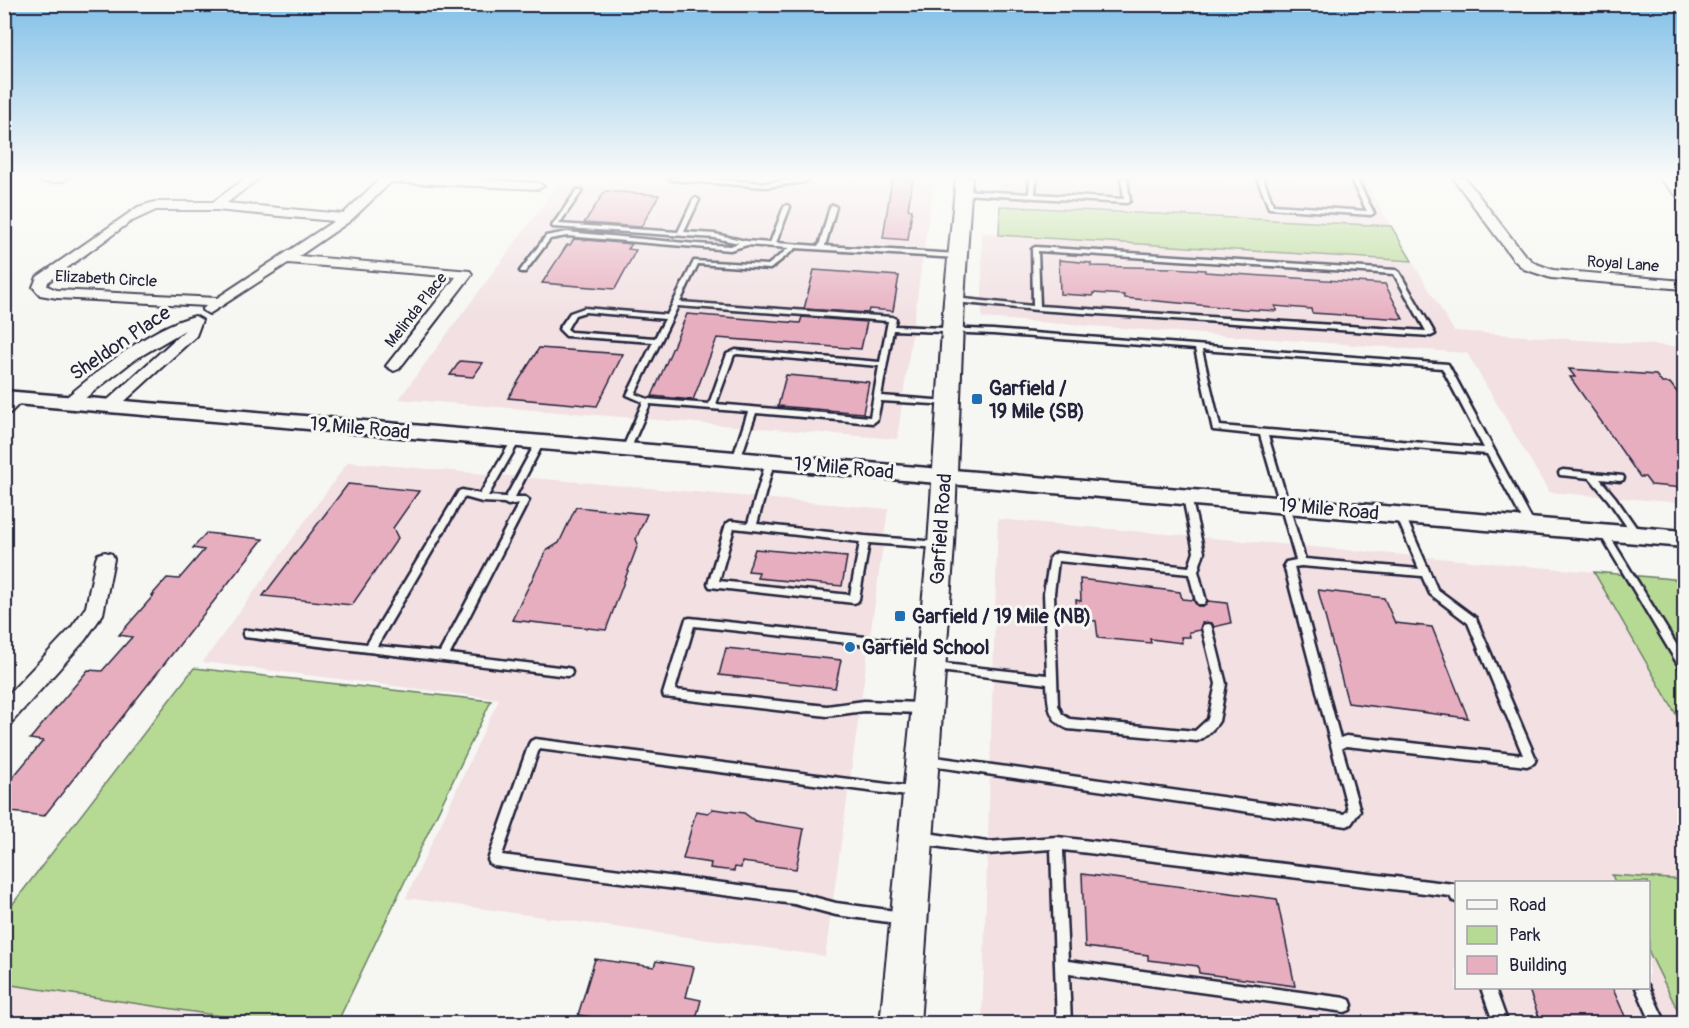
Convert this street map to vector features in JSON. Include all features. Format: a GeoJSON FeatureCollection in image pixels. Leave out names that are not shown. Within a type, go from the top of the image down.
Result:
{"type":"FeatureCollection","features":[{"type":"Feature","properties":{"kind":"main road","name":"Garfield Road"},"geometry":{"type":"LineString","coordinates":[[900,1023],[941,545],[960,226]]}},
{"type":"Feature","properties":{"kind":"street","name":"Elizabeth Circle"},"geometry":{"type":"LineString","coordinates":[[119,226],[42,280],[40,287],[45,292],[57,294],[218,302]]}},
{"type":"Feature","properties":{"kind":"street","name":"Sheldon Place"},"geometry":{"type":"LineString","coordinates":[[69,403],[101,376],[164,335],[195,320],[218,302],[288,259],[335,226]]}},
{"type":"Feature","properties":{"kind":"street","name":"Royal Lane"},"geometry":{"type":"LineString","coordinates":[[1495,226],[1518,256],[1529,266],[1540,271],[1565,276],[1684,285]]}},
{"type":"Feature","properties":{"kind":"street","name":"Melinda Place"},"geometry":{"type":"LineString","coordinates":[[288,259],[465,274],[394,366]]}},
{"type":"Feature","properties":{"kind":"street","name":"Sheldon Place"},"geometry":{"type":"LineString","coordinates":[[108,406],[191,333],[195,320]]}},
{"type":"Feature","properties":{"kind":"street","name":"19 Mile Road"},"geometry":{"type":"LineString","coordinates":[[9,402],[108,406],[1684,539]]}},
{"type":"Feature","properties":{"kind":"street"},"geometry":{"type":"LineString","coordinates":[[4,716],[78,634],[96,609],[105,559]]}},
{"type":"Feature","properties":{"kind":"lane"},"geometry":{"type":"LineString","coordinates":[[555,226],[715,236],[746,243],[772,245],[957,256]]}},
{"type":"Feature","properties":{"kind":"lane"},"geometry":{"type":"LineString","coordinates":[[680,234],[684,226]]}},
{"type":"Feature","properties":{"kind":"lane"},"geometry":{"type":"LineString","coordinates":[[772,245],[780,226]]}},
{"type":"Feature","properties":{"kind":"lane"},"geometry":{"type":"LineString","coordinates":[[820,248],[827,226]]}},
{"type":"Feature","properties":{"kind":"lane"},"geometry":{"type":"LineString","coordinates":[[523,271],[548,237],[567,234],[730,248],[746,243]]}},
{"type":"Feature","properties":{"kind":"lane"},"geometry":{"type":"LineString","coordinates":[[676,304],[892,319],[873,420],[647,401],[631,395],[696,262],[770,267],[795,246]]}},
{"type":"Feature","properties":{"kind":"lane"},"geometry":{"type":"LineString","coordinates":[[954,300],[1036,308],[1431,334],[1395,272],[1035,249],[1036,308]]}},
{"type":"Feature","properties":{"kind":"lane"},"geometry":{"type":"LineString","coordinates":[[658,340],[569,334],[563,328],[572,314],[584,310],[669,317]]}},
{"type":"Feature","properties":{"kind":"lane"},"geometry":{"type":"LineString","coordinates":[[890,328],[993,332],[1198,346],[1445,366],[1530,526]]}},
{"type":"Feature","properties":{"kind":"lane"},"geometry":{"type":"LineString","coordinates":[[1198,346],[1216,428],[1490,451]]}},
{"type":"Feature","properties":{"kind":"lane"},"geometry":{"type":"LineString","coordinates":[[712,405],[731,354],[736,352],[883,364]]}},
{"type":"Feature","properties":{"kind":"lane"},"geometry":{"type":"LineString","coordinates":[[876,398],[948,403]]}},
{"type":"Feature","properties":{"kind":"lane"},"geometry":{"type":"LineString","coordinates":[[627,450],[647,401]]}},
{"type":"Feature","properties":{"kind":"lane"},"geometry":{"type":"LineString","coordinates":[[736,460],[753,409]]}},
{"type":"Feature","properties":{"kind":"lane"},"geometry":{"type":"LineString","coordinates":[[1263,433],[1301,562]]}},
{"type":"Feature","properties":{"kind":"lane"},"geometry":{"type":"LineString","coordinates":[[482,499],[516,440]]}},
{"type":"Feature","properties":{"kind":"lane"},"geometry":{"type":"LineString","coordinates":[[508,501],[540,442]]}},
{"type":"Feature","properties":{"kind":"lane"},"geometry":{"type":"LineString","coordinates":[[751,527],[770,462]]}},
{"type":"Feature","properties":{"kind":"lane"},"geometry":{"type":"LineString","coordinates":[[1563,473],[1620,478]]}},
{"type":"Feature","properties":{"kind":"lane"},"geometry":{"type":"LineString","coordinates":[[1592,475],[1637,535]]}},
{"type":"Feature","properties":{"kind":"lane"},"geometry":{"type":"LineString","coordinates":[[370,649],[462,493],[482,499],[525,500],[443,657]]}},
{"type":"Feature","properties":{"kind":"lane"},"geometry":{"type":"LineString","coordinates":[[1188,497],[1199,552],[1193,572],[1201,601]]}},
{"type":"Feature","properties":{"kind":"lane"},"geometry":{"type":"LineString","coordinates":[[1336,745],[1346,741],[1527,761],[1530,759],[1472,621],[1433,591],[1401,515]]}},
{"type":"Feature","properties":{"kind":"lane"},"geometry":{"type":"LineString","coordinates":[[865,539],[854,599],[713,584],[731,524],[941,545]]}},
{"type":"Feature","properties":{"kind":"lane"},"geometry":{"type":"LineString","coordinates":[[1603,532],[1684,665]]}},
{"type":"Feature","properties":{"kind":"lane"},"geometry":{"type":"LineString","coordinates":[[1193,572],[1058,556],[1053,559],[1048,593],[1053,705],[1058,717],[1068,724],[1197,736],[1213,721],[1221,684],[1207,628]]}},
{"type":"Feature","properties":{"kind":"lane"},"geometry":{"type":"LineString","coordinates":[[909,919],[836,909],[794,898],[494,860],[535,744],[921,776],[1347,820],[1354,811],[1289,564],[1301,562],[1426,573]]}},
{"type":"Feature","properties":{"kind":"lane"},"geometry":{"type":"LineString","coordinates":[[927,708],[864,706],[827,711],[668,694],[690,622],[931,658],[1052,680]]}},
{"type":"Feature","properties":{"kind":"lane"},"geometry":{"type":"LineString","coordinates":[[248,634],[567,672]]}},
{"type":"Feature","properties":{"kind":"lane"},"geometry":{"type":"LineString","coordinates":[[917,838],[987,848],[1057,843],[1455,892]]}},
{"type":"Feature","properties":{"kind":"lane"},"geometry":{"type":"LineString","coordinates":[[1057,843],[1064,1023]]}},
{"type":"Feature","properties":{"kind":"lane"},"geometry":{"type":"LineString","coordinates":[[1063,968],[1345,1005]]}},
{"type":"Feature","properties":{"kind":"lane"},"geometry":{"type":"LineString","coordinates":[[1489,989],[1501,1023]]}},
{"type":"Feature","properties":{"kind":"lane"},"geometry":{"type":"LineString","coordinates":[[1644,989],[1659,1023]]}},
{"type":"Feature","properties":{"kind":"shaded area"},"geometry":{"type":"Polygon","coordinates":[[[527,226],[927,226],[897,439],[399,399],[527,226]]]}},
{"type":"Feature","properties":{"kind":"shaded area"},"geometry":{"type":"Polygon","coordinates":[[[982,233],[1412,261],[1454,331],[1684,347],[1684,503],[1549,492],[1467,353],[982,318],[982,233]]]}},
{"type":"Feature","properties":{"kind":"shaded area"},"geometry":{"type":"Polygon","coordinates":[[[348,462],[888,509],[825,956],[406,898],[499,699],[203,662],[348,462]]]}},
{"type":"Feature","properties":{"kind":"shaded area"},"geometry":{"type":"Polygon","coordinates":[[[998,519],[1594,572],[1684,728],[1684,880],[1612,875],[1615,881],[1455,881],[1455,989],[1650,989],[1650,954],[1683,1023],[982,1024],[998,519]]]}},
{"type":"Feature","properties":{"kind":"shaded area"},"geometry":{"type":"Polygon","coordinates":[[[5,984],[268,1023],[5,1023],[5,984]]]}},
{"type":"Feature","properties":{"kind":"green space"},"geometry":{"type":"Polygon","coordinates":[[[999,226],[1391,226],[1412,261],[999,235],[999,226]]]}},
{"type":"Feature","properties":{"kind":"green space"},"geometry":{"type":"Polygon","coordinates":[[[1594,572],[1684,580],[1684,728],[1594,572]]]}},
{"type":"Feature","properties":{"kind":"green space"},"geometry":{"type":"Polygon","coordinates":[[[194,668],[491,701],[337,1023],[268,1023],[5,984],[5,914],[194,668]]]}},
{"type":"Feature","properties":{"kind":"green space"},"geometry":{"type":"Polygon","coordinates":[[[1612,875],[1684,880],[1684,1023],[1650,954],[1650,881],[1615,881],[1612,875]]]}},
{"type":"Feature","properties":{"kind":"building"},"geometry":{"type":"Polygon","coordinates":[[[885,226],[910,226],[908,240],[883,238],[885,226]]]}},
{"type":"Feature","properties":{"kind":"building"},"geometry":{"type":"Polygon","coordinates":[[[574,239],[632,244],[628,249],[636,250],[615,289],[542,283],[567,245],[570,245],[574,239]]]}},
{"type":"Feature","properties":{"kind":"building"},"geometry":{"type":"Polygon","coordinates":[[[1059,260],[1091,263],[1091,266],[1205,270],[1205,272],[1385,284],[1403,319],[1312,313],[1311,309],[1275,306],[1277,311],[1125,298],[1124,295],[1060,294],[1059,260]]]}},
{"type":"Feature","properties":{"kind":"building"},"geometry":{"type":"Polygon","coordinates":[[[814,270],[899,276],[893,311],[869,309],[868,313],[804,309],[814,270]]]}},
{"type":"Feature","properties":{"kind":"building"},"geometry":{"type":"Polygon","coordinates":[[[687,314],[800,323],[802,317],[867,322],[861,349],[717,338],[693,400],[652,396],[687,314]]]}},
{"type":"Feature","properties":{"kind":"building"},"geometry":{"type":"Polygon","coordinates":[[[539,348],[623,354],[597,406],[508,398],[539,348]]]}},
{"type":"Feature","properties":{"kind":"building"},"geometry":{"type":"Polygon","coordinates":[[[460,361],[483,363],[473,377],[450,375],[460,361]]]}},
{"type":"Feature","properties":{"kind":"building"},"geometry":{"type":"Polygon","coordinates":[[[1569,369],[1656,375],[1662,383],[1670,383],[1684,401],[1684,488],[1651,485],[1645,477],[1640,477],[1570,377],[1575,377],[1569,369]]]}},
{"type":"Feature","properties":{"kind":"building"},"geometry":{"type":"Polygon","coordinates":[[[786,375],[869,382],[863,413],[778,406],[786,375]]]}},
{"type":"Feature","properties":{"kind":"building"},"geometry":{"type":"Polygon","coordinates":[[[348,484],[419,491],[393,528],[398,538],[352,605],[263,596],[348,484]]]}},
{"type":"Feature","properties":{"kind":"building"},"geometry":{"type":"Polygon","coordinates":[[[576,507],[647,514],[636,539],[638,544],[606,630],[512,620],[546,551],[559,543],[576,507]]]}},
{"type":"Feature","properties":{"kind":"building"},"geometry":{"type":"Polygon","coordinates":[[[206,533],[263,539],[44,816],[4,811],[4,782],[9,782],[43,741],[30,739],[88,670],[102,671],[132,637],[119,635],[167,578],[179,579],[204,550],[193,548],[206,533]]]}},
{"type":"Feature","properties":{"kind":"building"},"geometry":{"type":"Polygon","coordinates":[[[755,549],[847,557],[842,586],[757,578],[759,572],[748,571],[755,549]]]}},
{"type":"Feature","properties":{"kind":"building"},"geometry":{"type":"Polygon","coordinates":[[[1080,579],[1180,592],[1182,599],[1193,600],[1198,606],[1204,606],[1208,601],[1227,603],[1231,623],[1214,627],[1212,623],[1202,623],[1200,630],[1189,632],[1190,637],[1181,637],[1182,643],[1150,639],[1151,643],[1098,638],[1096,621],[1077,619],[1076,600],[1081,601],[1080,579]]]}},
{"type":"Feature","properties":{"kind":"building"},"geometry":{"type":"Polygon","coordinates":[[[1318,590],[1384,598],[1395,623],[1432,627],[1468,718],[1348,703],[1318,590]]]}},
{"type":"Feature","properties":{"kind":"building"},"geometry":{"type":"Polygon","coordinates":[[[726,648],[841,660],[835,688],[719,675],[726,648]]]}},
{"type":"Feature","properties":{"kind":"building"},"geometry":{"type":"Polygon","coordinates":[[[713,809],[744,813],[755,821],[804,829],[796,869],[742,862],[741,868],[735,867],[734,871],[710,868],[711,863],[683,859],[696,811],[708,813],[713,809]]]}},
{"type":"Feature","properties":{"kind":"building"},"geometry":{"type":"Polygon","coordinates":[[[1082,874],[1277,899],[1295,986],[1199,973],[1198,966],[1148,960],[1148,955],[1085,947],[1082,874]]]}},
{"type":"Feature","properties":{"kind":"building"},"geometry":{"type":"Polygon","coordinates":[[[595,959],[654,967],[656,961],[694,967],[686,997],[701,1000],[695,1023],[630,1023],[578,1015],[595,959]]]}},
{"type":"Feature","properties":{"kind":"building"},"geometry":{"type":"Polygon","coordinates":[[[1529,989],[1613,989],[1628,1023],[1541,1023],[1529,989]]]}},
{"type":"Feature","properties":{"kind":"place","name":"Garfield / 19 Mile (SB)"},"geometry":{"type":"Point","coordinates":[977,399]}},
{"type":"Feature","properties":{"kind":"place","name":"Garfield / 19 Mile (NB)"},"geometry":{"type":"Point","coordinates":[900,616]}},
{"type":"Feature","properties":{"kind":"place","name":"Garfield School"},"geometry":{"type":"Point","coordinates":[850,647]}}]}
